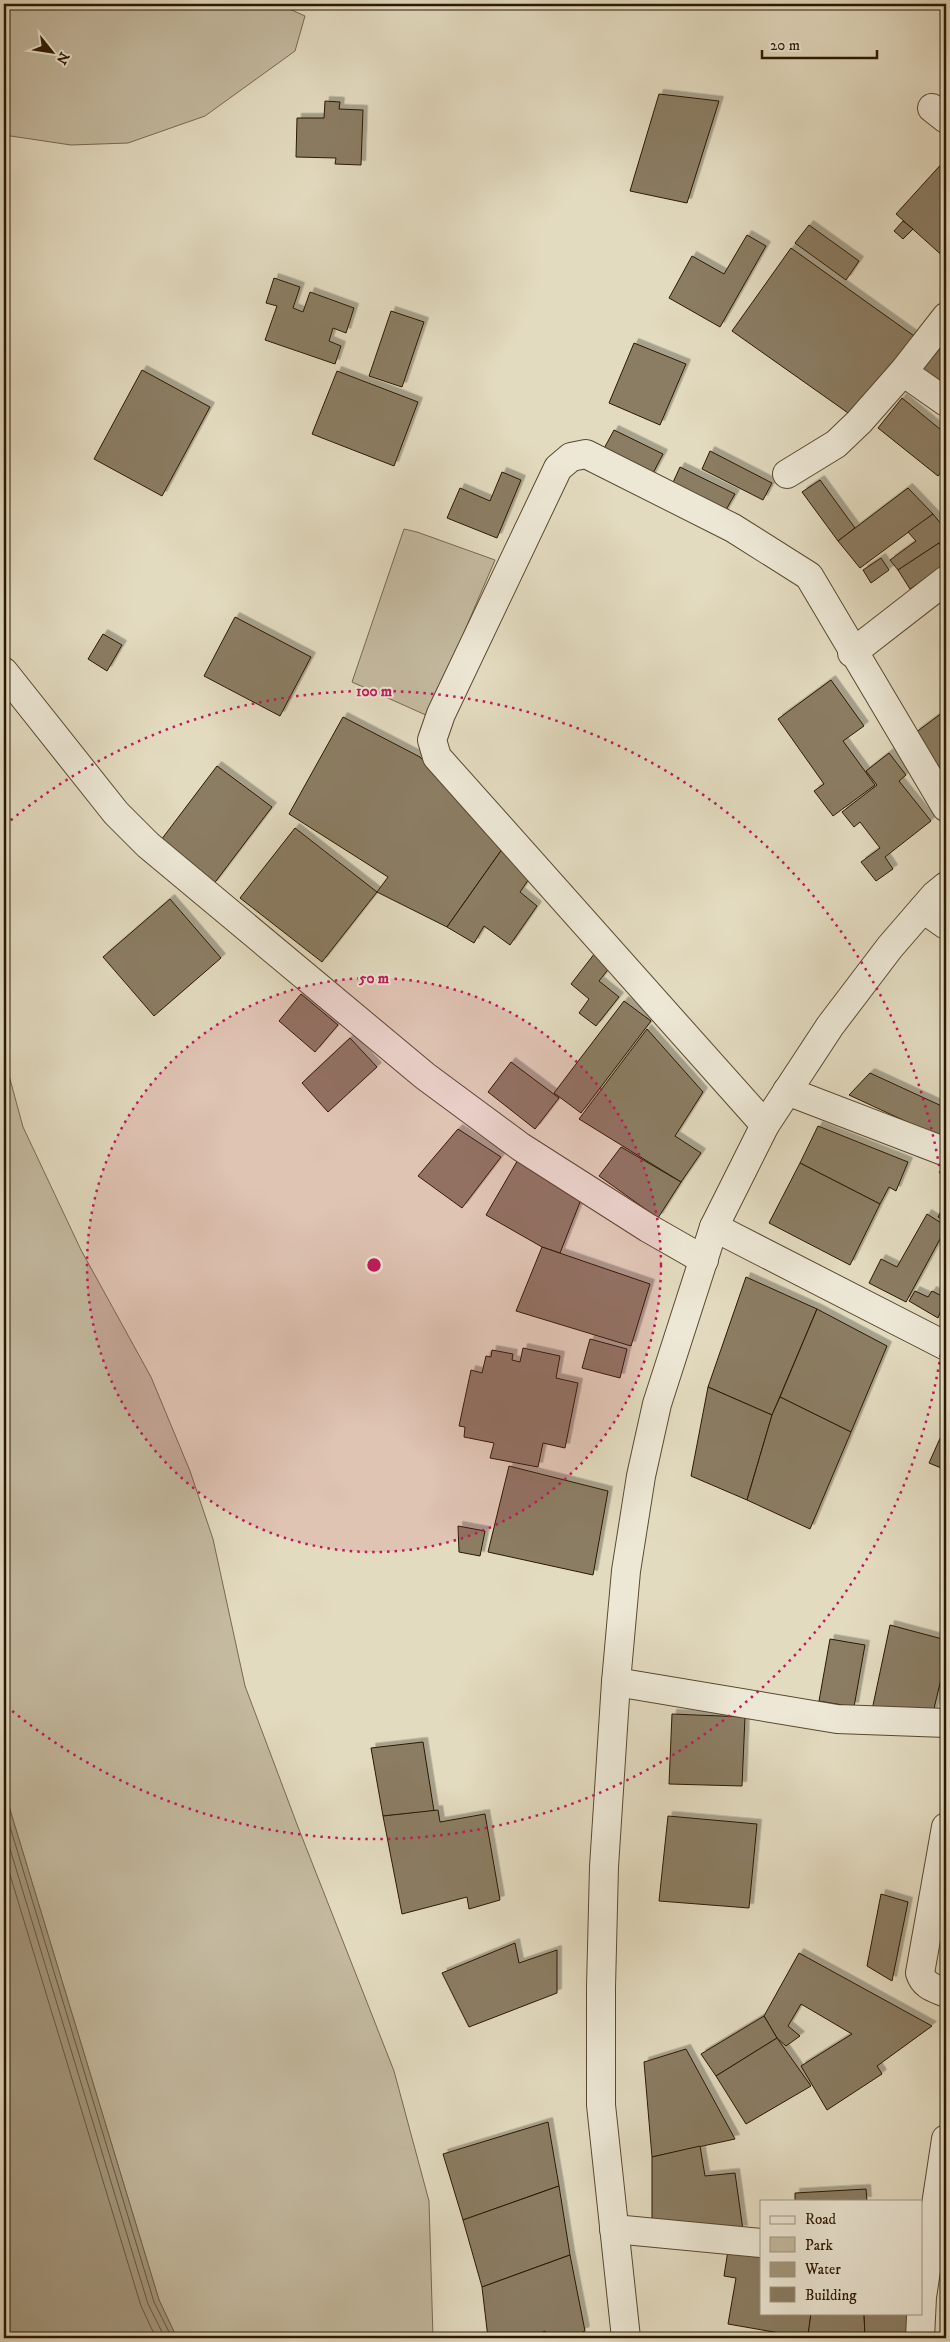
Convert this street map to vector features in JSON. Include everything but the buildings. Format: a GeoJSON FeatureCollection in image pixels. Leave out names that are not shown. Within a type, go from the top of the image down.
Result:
{"type":"FeatureCollection","features":[{"type":"Feature","properties":{"kind":"street"},"geometry":{"type":"LineString","coordinates":[[787,474],[836,444],[859,422],[903,372],[946,317]]}},
{"type":"Feature","properties":{"kind":"street"},"geometry":{"type":"LineString","coordinates":[[903,372],[946,402]]}},
{"type":"Feature","properties":{"kind":"street"},"geometry":{"type":"LineString","coordinates":[[765,1125],[437,758],[432,740],[441,714],[558,468],[571,457],[586,454],[733,528],[809,576],[852,652],[946,808]]}},
{"type":"Feature","properties":{"kind":"street"},"geometry":{"type":"LineString","coordinates":[[852,652],[946,580]]}},
{"type":"Feature","properties":{"kind":"street"},"geometry":{"type":"LineString","coordinates":[[4,672],[116,813],[148,845],[425,1076],[521,1147],[648,1228],[704,1260]]}},
{"type":"Feature","properties":{"kind":"street"},"geometry":{"type":"LineString","coordinates":[[626,2338],[601,2105],[604,1867],[616,1682],[626,1571],[641,1476],[657,1404],[714,1227],[765,1125],[830,1026],[890,947],[946,886]]}},
{"type":"Feature","properties":{"kind":"street"},"geometry":{"type":"LineString","coordinates":[[923,909],[946,925]]}},
{"type":"Feature","properties":{"kind":"street"},"geometry":{"type":"LineString","coordinates":[[787,1091],[946,1152]]}},
{"type":"Feature","properties":{"kind":"street"},"geometry":{"type":"LineString","coordinates":[[714,1227],[946,1346]]}},
{"type":"Feature","properties":{"kind":"street"},"geometry":{"type":"LineString","coordinates":[[616,1682],[836,1719],[946,1723]]}},
{"type":"Feature","properties":{"kind":"street"},"geometry":{"type":"LineString","coordinates":[[946,1827],[920,1973],[922,1981],[930,1987],[946,1993]]}},
{"type":"Feature","properties":{"kind":"street"},"geometry":{"type":"LineString","coordinates":[[922,2297],[946,2139]]}},
{"type":"Feature","properties":{"kind":"street"},"geometry":{"type":"LineString","coordinates":[[614,2230],[760,2242]]}},
{"type":"Feature","properties":{"kind":"street"},"geometry":{"type":"LineString","coordinates":[[920,2338],[921,2314]]}},
{"type":"Feature","properties":{"kind":"green space"},"geometry":{"type":"Polygon","coordinates":[[[4,4],[202,4],[285,7],[305,16],[295,51],[205,116],[128,143],[71,145],[4,135],[4,4]]]}},
{"type":"Feature","properties":{"kind":"green space"},"geometry":{"type":"Polygon","coordinates":[[[404,529],[495,560],[428,716],[352,682],[404,529]]]}},
{"type":"Feature","properties":{"kind":"green space"},"geometry":{"type":"Polygon","coordinates":[[[4,1057],[23,1127],[81,1250],[151,1377],[190,1471],[213,1539],[245,1686],[394,2071],[429,2201],[433,2338],[177,2338],[159,2300],[4,1790],[4,1057]]]}},
{"type":"Feature","properties":{"kind":"water"},"geometry":{"type":"Polygon","coordinates":[[[4,1790],[159,2300],[177,2338],[4,2338],[4,1790]]]}}]}
